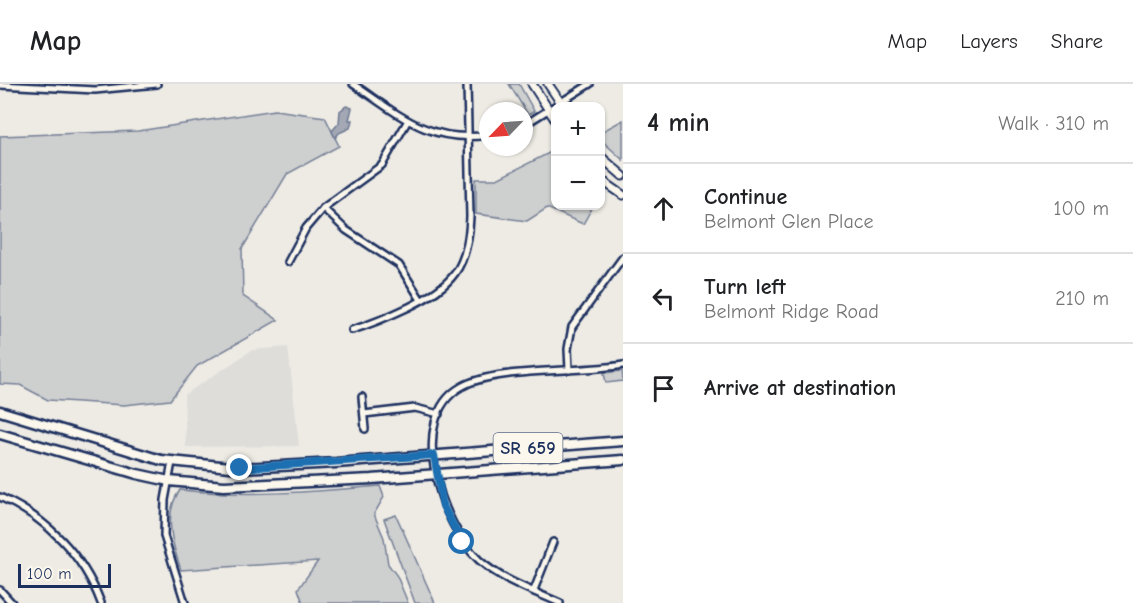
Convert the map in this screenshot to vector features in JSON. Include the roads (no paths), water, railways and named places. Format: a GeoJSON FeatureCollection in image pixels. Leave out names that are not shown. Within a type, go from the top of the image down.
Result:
{"type":"FeatureCollection","features":[{"type":"Feature","properties":{"kind":"main road","name":"SR 659"},"geometry":{"type":"LineString","coordinates":[[0,411],[129,452],[172,462],[256,468],[623,441]]}},
{"type":"Feature","properties":{"kind":"main road","name":"SR 659"},"geometry":{"type":"LineString","coordinates":[[0,434],[169,481],[256,486],[623,460]]}},
{"type":"Feature","properties":{"kind":"street"},"geometry":{"type":"LineString","coordinates":[[3,85],[95,87],[157,84]]}},
{"type":"Feature","properties":{"kind":"street"},"geometry":{"type":"LineString","coordinates":[[353,84],[407,122],[433,132],[469,137],[479,136]]}},
{"type":"Feature","properties":{"kind":"street"},"geometry":{"type":"LineString","coordinates":[[352,330],[383,320],[421,300],[452,279],[467,251],[470,217],[467,84]]}},
{"type":"Feature","properties":{"kind":"street"},"geometry":{"type":"LineString","coordinates":[[532,84],[551,114]]}},
{"type":"Feature","properties":{"kind":"street"},"geometry":{"type":"LineString","coordinates":[[548,84],[561,102]]}},
{"type":"Feature","properties":{"kind":"street"},"geometry":{"type":"LineString","coordinates":[[565,102],[590,84]]}},
{"type":"Feature","properties":{"kind":"street"},"geometry":{"type":"LineString","coordinates":[[533,120],[549,110]]}},
{"type":"Feature","properties":{"kind":"street"},"geometry":{"type":"LineString","coordinates":[[288,262],[306,228],[323,208],[382,165],[407,122]]}},
{"type":"Feature","properties":{"kind":"street"},"geometry":{"type":"LineString","coordinates":[[605,160],[623,176]]}},
{"type":"Feature","properties":{"kind":"street"},"geometry":{"type":"LineString","coordinates":[[605,182],[623,195]]}},
{"type":"Feature","properties":{"kind":"street"},"geometry":{"type":"LineString","coordinates":[[323,208],[346,230],[399,265],[421,300]]}},
{"type":"Feature","properties":{"kind":"street"},"geometry":{"type":"LineString","coordinates":[[569,370],[568,349],[572,327],[623,257]]}},
{"type":"Feature","properties":{"kind":"street"},"geometry":{"type":"LineString","coordinates":[[560,603],[490,568],[462,542],[446,512],[436,473],[435,429],[439,414],[454,392],[478,380],[623,365]]}},
{"type":"Feature","properties":{"kind":"street"},"geometry":{"type":"LineString","coordinates":[[362,397],[365,429]]}},
{"type":"Feature","properties":{"kind":"street"},"geometry":{"type":"LineString","coordinates":[[364,414],[415,408],[439,414]]}},
{"type":"Feature","properties":{"kind":"street"},"geometry":{"type":"LineString","coordinates":[[172,462],[164,514],[164,536],[185,603]]}},
{"type":"Feature","properties":{"kind":"street"},"geometry":{"type":"LineString","coordinates":[[0,497],[22,508],[53,531],[79,561],[101,603]]}},
{"type":"Feature","properties":{"kind":"street"},"geometry":{"type":"LineString","coordinates":[[534,590],[553,542]]}},
{"type":"Feature","properties":{"kind":"street"},"geometry":{"type":"LineString","coordinates":[[0,590],[12,603]]}}]}
